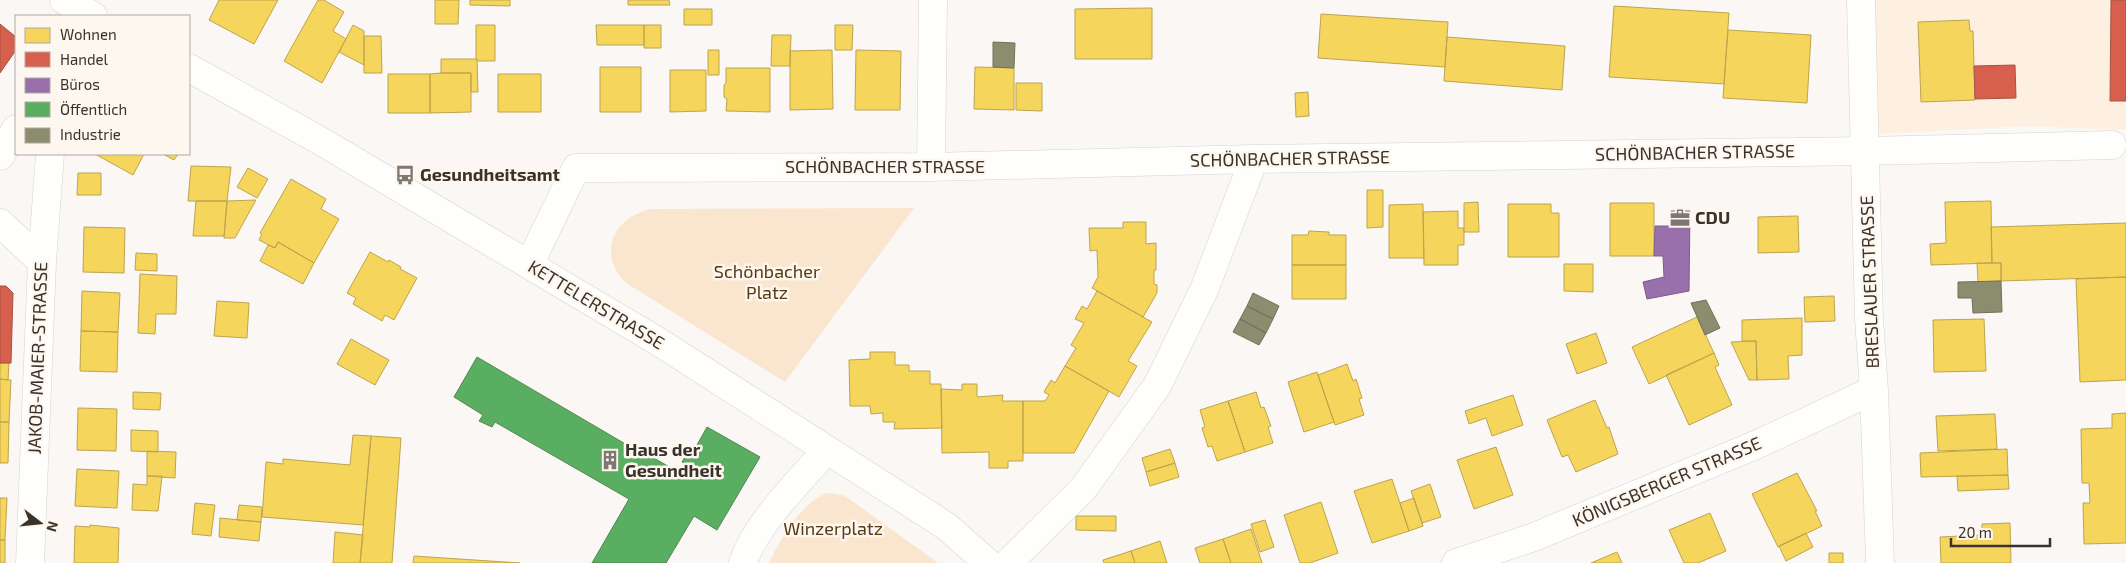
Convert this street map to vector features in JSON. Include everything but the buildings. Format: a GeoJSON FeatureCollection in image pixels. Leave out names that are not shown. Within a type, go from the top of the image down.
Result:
{"type":"FeatureCollection","features":[{"type":"Feature","properties":{"kind":"street"},"geometry":{"type":"LineString","coordinates":[[55,15],[62,0]]}},
{"type":"Feature","properties":{"kind":"street"},"geometry":{"type":"LineString","coordinates":[[60,15],[62,0]]}},
{"type":"Feature","properties":{"kind":"street"},"geometry":{"type":"LineString","coordinates":[[62,0],[91,15]]}},
{"type":"Feature","properties":{"kind":"street"},"geometry":{"type":"LineString","coordinates":[[931,167],[932,0]]}},
{"type":"Feature","properties":{"kind":"street","name":"BRESLAUER STRASSE"},"geometry":{"type":"LineString","coordinates":[[1861,0],[1869,319],[1874,390],[1880,563]]}},
{"type":"Feature","properties":{"kind":"street","name":"KETTELERSTRASSE"},"geometry":{"type":"LineString","coordinates":[[190,69],[320,140],[659,342],[826,451],[946,526],[988,563]]}},
{"type":"Feature","properties":{"kind":"street"},"geometry":{"type":"LineString","coordinates":[[0,156],[15,131]]}},
{"type":"Feature","properties":{"kind":"street","name":"SCHÖNBACHER STRASSE"},"geometry":{"type":"LineString","coordinates":[[529,265],[576,168],[931,167],[1254,159],[1866,151],[2112,145]]}},
{"type":"Feature","properties":{"kind":"street","name":"JAKOB-MAIER-STRASSE"},"geometry":{"type":"LineString","coordinates":[[30,563],[42,262],[50,155]]}},
{"type":"Feature","properties":{"kind":"street"},"geometry":{"type":"LineString","coordinates":[[1008,563],[1083,488],[1157,386],[1204,290],[1254,159]]}},
{"type":"Feature","properties":{"kind":"street"},"geometry":{"type":"LineString","coordinates":[[0,223],[42,262]]}},
{"type":"Feature","properties":{"kind":"street","name":"KÖNIGSBERGER STRASSE"},"geometry":{"type":"LineString","coordinates":[[1456,563],[1534,538],[1580,519],[1758,444],[1874,390]]}},
{"type":"Feature","properties":{"kind":"street"},"geometry":{"type":"LineString","coordinates":[[744,563],[746,554],[773,512],[826,451]]}},
{"type":"Feature","properties":{"kind":"shaded area"},"geometry":{"type":"Polygon","coordinates":[[[1874,0],[2126,0],[2126,130],[2024,126],[1878,134],[1874,0]]]}},
{"type":"Feature","properties":{"kind":"green space","name":"Schönbacher Platz"},"geometry":{"type":"Polygon","coordinates":[[[914,208],[785,382],[626,283],[617,272],[612,260],[611,249],[619,228],[628,219],[652,209],[914,208]]]}},
{"type":"Feature","properties":{"kind":"green space","name":"Winzerplatz"},"geometry":{"type":"Polygon","coordinates":[[[828,493],[848,498],[938,563],[769,563],[785,533],[801,512],[819,497],[828,493]]]}},
{"type":"Feature","properties":{"kind":"place","name":"Gesundheitsamt"},"geometry":{"type":"Point","coordinates":[405,175]}},
{"type":"Feature","properties":{"kind":"place","name":"CDU"},"geometry":{"type":"Point","coordinates":[1680,218]}},
{"type":"Feature","properties":{"kind":"place","name":"Haus der Gesundheit"},"geometry":{"type":"Point","coordinates":[610,460]}}]}
